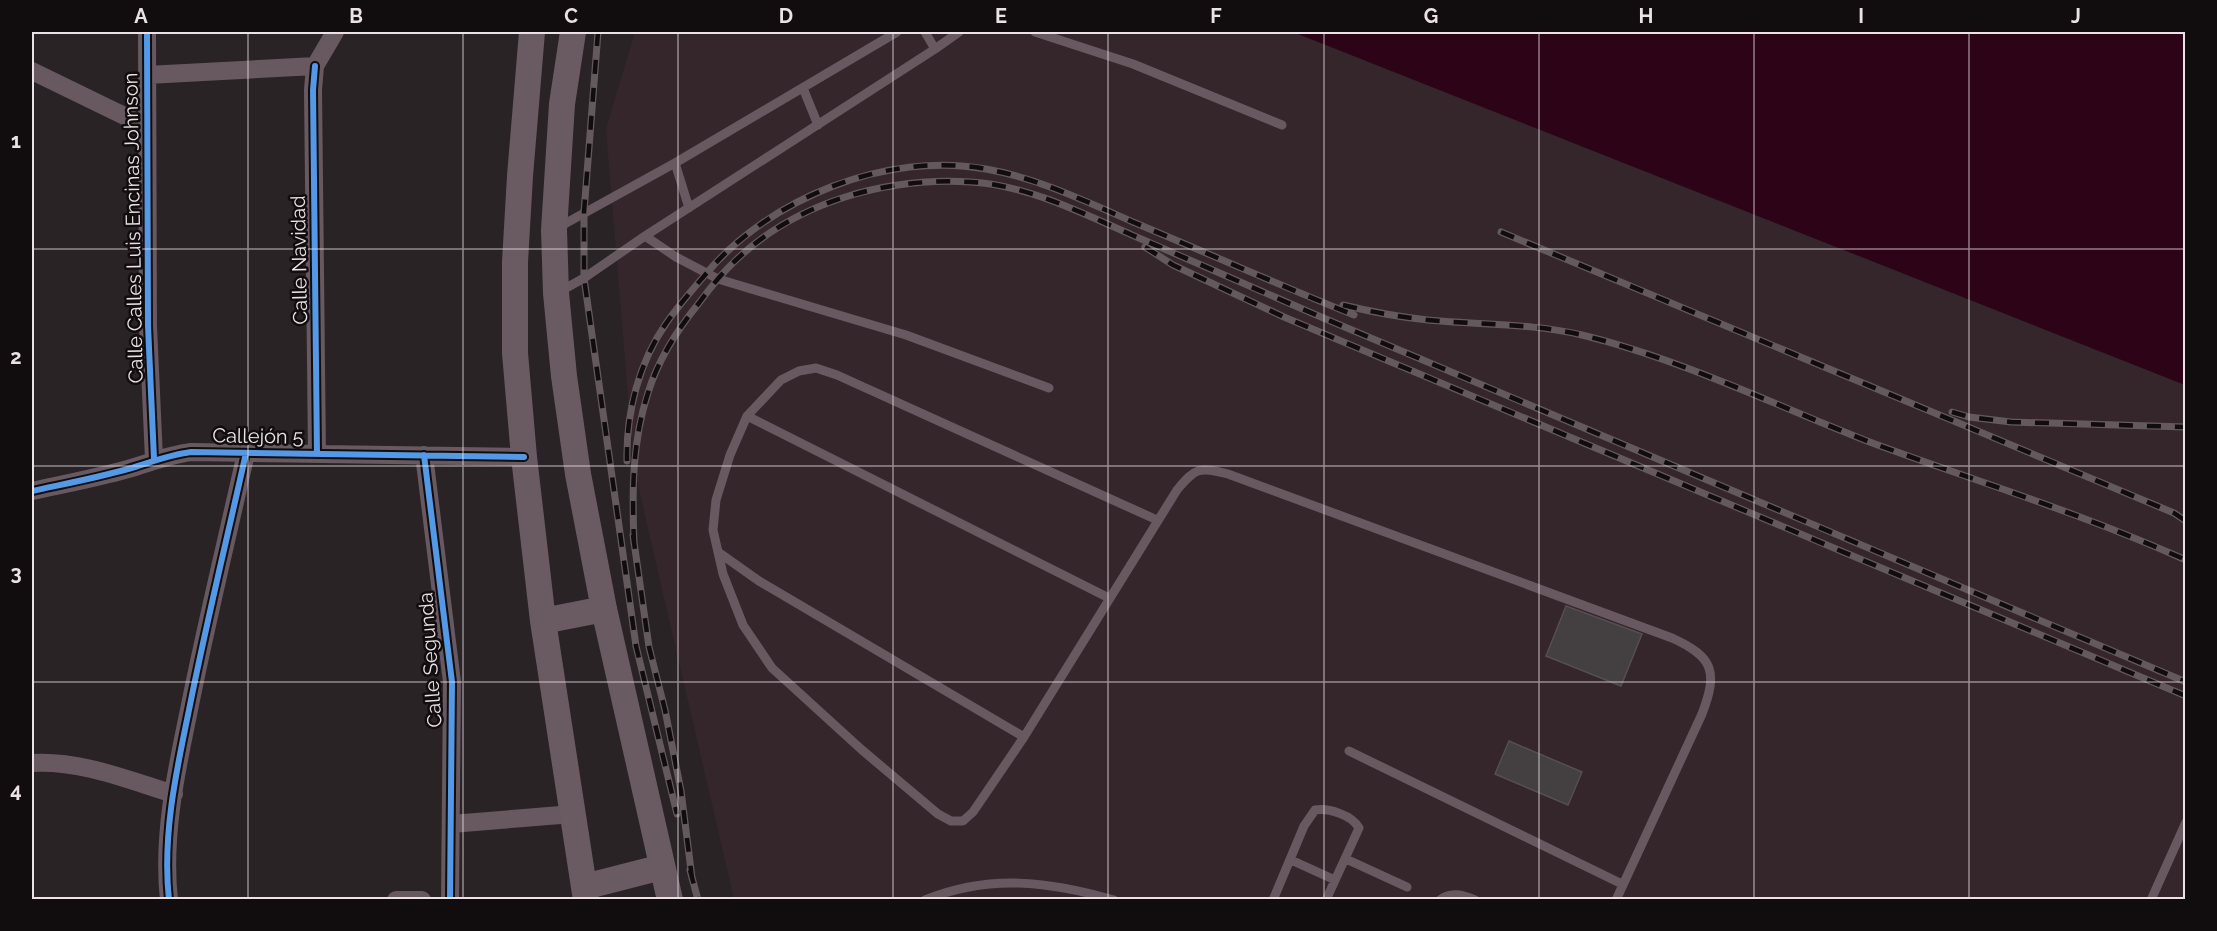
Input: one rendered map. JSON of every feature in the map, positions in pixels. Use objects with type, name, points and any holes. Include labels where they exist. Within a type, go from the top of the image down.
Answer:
[{"type":"main road","points":[[532,32],[515,262],[515,353],[524,457],[543,621],[585,893],[662,867]]},
{"type":"main road","points":[[573,32],[562,104],[554,230],[556,293],[564,376],[578,474],[604,609],[670,900]]},
{"type":"main road","points":[[543,621],[604,609]]},
{"type":"street","name":"Calle Calles Luis Encinas Johnson","points":[[147,32],[148,326],[154,459]]},
{"type":"street","points":[[147,75],[315,66],[335,32]]},
{"type":"street","name":"Calle Navidad","points":[[315,66],[313,90],[318,454]]},
{"type":"street","points":[[32,71],[147,127]]},
{"type":"street","name":"Callejón 5","points":[[32,491],[121,471],[154,459],[191,452],[524,457]]},
{"type":"street","points":[[169,900],[166,875],[167,852],[174,794],[206,623],[246,453]]},
{"type":"street","name":"Calle Segunda","points":[[424,455],[452,682],[450,900]]},
{"type":"street","points":[[32,763],[52,762],[104,773],[174,794]]},
{"type":"street","points":[[451,824],[573,814]]},
{"type":"street","points":[[396,900],[404,898],[422,900]]},
{"type":"lane","points":[[554,230],[675,163],[897,32]]},
{"type":"lane","points":[[925,32],[935,49]]},
{"type":"lane","points":[[556,293],[584,278],[959,32]]},
{"type":"lane","points":[[1035,32],[1133,64],[1282,124]]},
{"type":"lane","points":[[803,88],[818,125]]},
{"type":"lane","points":[[675,163],[689,208]]},
{"type":"lane","points":[[645,236],[676,257],[718,279],[906,334],[1049,388]]},
{"type":"lane","points":[[1157,520],[837,375],[816,368],[799,371],[781,380],[747,416],[729,455],[716,500],[713,530],[723,574],[743,625],[772,668],[862,750],[951,821],[963,821],[973,812],[1024,737],[1177,490],[1190,475],[1205,468],[1236,477],[1690,647],[1703,657],[1710,672],[1710,692],[1616,900]]},
{"type":"lane","points":[[747,416],[1109,598]]},
{"type":"lane","points":[[718,552],[759,581],[1024,737]]},
{"type":"lane","points":[[1349,751],[1622,884]]},
{"type":"lane","points":[[1273,900],[1310,815],[1315,810],[1322,809],[1349,818],[1359,828],[1326,900]]},
{"type":"lane","points":[[2151,900],[2186,822]]},
{"type":"lane","points":[[1346,859],[1407,886]]},
{"type":"lane","points":[[1291,860],[1335,880]]},
{"type":"lane","points":[[925,900],[985,883],[1029,882],[1055,885],[1113,900]]},
{"type":"lane","points":[[1440,900],[1454,894],[1475,900]]},
{"type":"shaded area","points":[[635,32],[1293,32],[2185,385],[2185,899],[734,899],[634,468],[606,129]]},
{"type":"shaded area","points":[[1293,32],[2185,32],[2185,385]]},
{"type":"building","points":[[1566,606],[1642,634],[1621,686],[1546,656]]},
{"type":"building","points":[[1509,741],[1582,772],[1568,805],[1495,774]]},
{"type":"railway","points":[[598,32],[584,212],[584,278],[636,646],[677,814]]},
{"type":"railway","points":[[627,461],[629,424],[642,371],[657,337],[695,286],[731,248],[762,223],[832,186],[870,174],[909,167],[948,165],[986,169],[1024,178],[1079,198],[1354,315]]},
{"type":"railway","points":[[634,543],[634,467],[639,430],[648,393],[657,369],[676,335],[726,270],[760,240],[787,222],[845,197],[908,184],[939,181],[971,182],[1013,188],[1074,209],[1314,314],[2186,682]]},
{"type":"railway","points":[[1501,232],[2174,513],[2186,521]]},
{"type":"railway","points":[[1145,247],[1173,265],[1284,317],[2186,696]]},
{"type":"railway","points":[[1343,305],[1417,319],[1544,328],[1619,345],[1693,370],[1875,444],[2071,514],[2186,560]]},
{"type":"railway","points":[[1952,412],[1969,417],[2011,422],[2186,427]]},
{"type":"railway","points":[[633,535],[649,647],[665,710],[681,791],[692,878]]},
{"type":"railway","points":[[690,870],[698,900]]},
{"type":"cycle path","points":[[147,32],[148,326],[154,459]]},
{"type":"cycle path","points":[[315,66],[313,90],[317,454]]},
{"type":"cycle path","points":[[32,491],[191,452],[524,457]]},
{"type":"cycle path","points":[[169,900],[167,852],[175,781],[202,646],[246,453]]},
{"type":"cycle path","points":[[424,455],[452,682],[450,900]]}]
